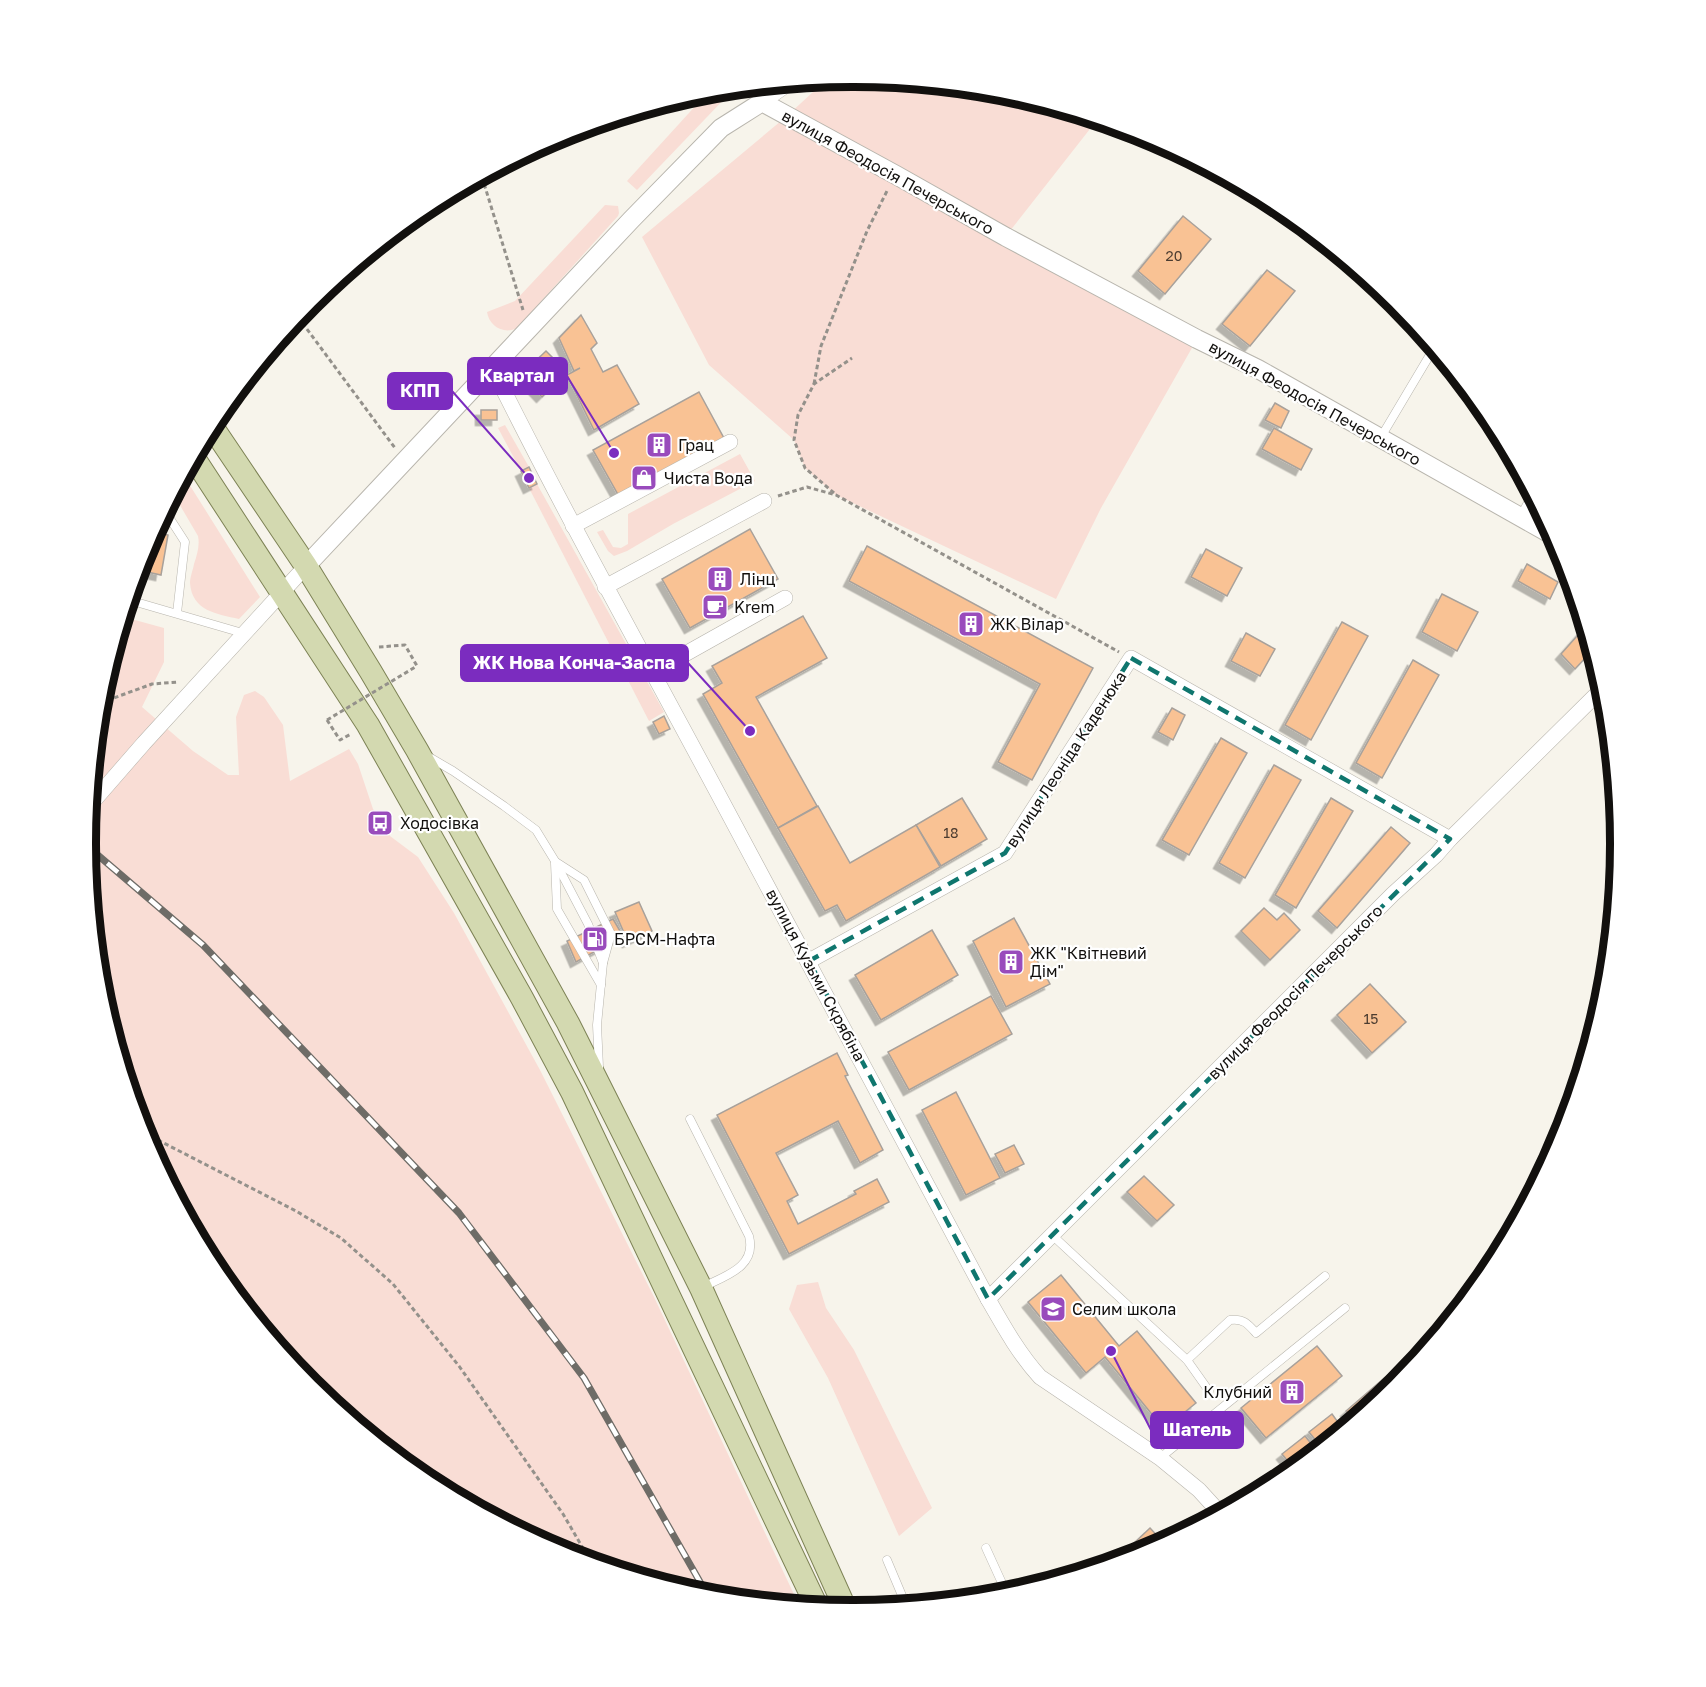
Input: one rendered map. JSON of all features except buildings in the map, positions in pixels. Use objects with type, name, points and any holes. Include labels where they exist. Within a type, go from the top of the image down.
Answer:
[{"type":"main road","points":[[217,434],[306,566],[381,689],[562,1012],[700,1288],[841,1600]]},
{"type":"main road","points":[[198,465],[368,725],[522,998],[572,1092],[813,1598]]},
{"type":"street","points":[[762,102],[777,91]]},
{"type":"street","name":"вулиця Феодосія Печерського","points":[[306,566],[631,220],[721,128],[762,102],[1016,242],[1258,369],[1540,528]]},
{"type":"street","name":"вулиця Кузьми Скрябіна","points":[[493,369],[605,587],[808,960],[988,1299],[1015,1345],[1040,1377],[1160,1458],[1199,1490],[1215,1508]]},
{"type":"street","points":[[573,526],[730,442]]},
{"type":"street","points":[[605,587],[764,501]]},
{"type":"street","points":[[1523,519],[1530,507]]},
{"type":"street","points":[[98,796],[306,566]]},
{"type":"street","points":[[653,672],[785,598]]},
{"type":"street","points":[[1131,658],[1450,839]]},
{"type":"street","name":"вулиця Леоніда Каденюка","points":[[808,960],[1005,853],[1131,658]]},
{"type":"street","name":"вулиця Феодосія Печерського","points":[[988,1299],[1392,894],[1436,855],[1595,696]]},
{"type":"lane","points":[[1381,438],[1430,355]]},
{"type":"lane","points":[[170,519],[185,542],[177,613]]},
{"type":"lane","points":[[136,602],[246,634]]},
{"type":"lane","points":[[417,750],[462,776],[536,830],[588,924],[603,963]]},
{"type":"lane","points":[[555,861],[584,880],[611,934],[603,963],[597,1025],[599,1084]]},
{"type":"lane","points":[[555,861],[557,909],[601,985]]},
{"type":"lane","points":[[690,1119],[749,1236],[751,1245],[750,1254],[744,1264],[735,1271],[700,1288]]},
{"type":"lane","points":[[1053,1236],[1187,1360],[1209,1391]]},
{"type":"lane","points":[[1187,1360],[1230,1320],[1245,1321],[1256,1333],[1326,1276]]},
{"type":"lane","points":[[1160,1458],[1345,1308]]},
{"type":"lane","points":[[986,1548],[1003,1585]]},
{"type":"lane","points":[[887,1560],[903,1598]]},
{"type":"path","points":[[896,175],[867,231],[821,346],[814,384],[798,415],[794,440],[805,468],[836,495],[1131,658]]},
{"type":"path","points":[[484,183],[526,320],[532,327]]},
{"type":"path","points":[[303,324],[405,462]]},
{"type":"path","points":[[814,384],[852,358]]},
{"type":"path","points":[[764,501],[807,487],[836,495]]},
{"type":"path","points":[[368,725],[340,740],[327,720],[417,666],[405,645],[378,647]]},
{"type":"path","points":[[110,699],[152,684],[173,682],[198,685]]},
{"type":"path","points":[[157,1140],[296,1211],[341,1238],[393,1284],[466,1375],[563,1514],[584,1550]]},
{"type":"highlighted area","points":[[1131,658],[1450,839],[988,1299],[809,961],[1005,853]]},
{"type":"shaded area","points":[[853,87],[952,93],[1049,113],[1092,126],[1006,236],[1197,339],[1101,508],[1056,599],[836,495],[805,468],[794,440],[709,365],[642,237],[817,88]]},
{"type":"shaded area","points":[[725,98],[637,190],[627,181],[697,104]]},
{"type":"shaded area","points":[[605,205],[618,206],[618,216],[517,328],[502,330],[494,325],[487,312],[515,301]]},
{"type":"shaded area","points":[[505,425],[529,467],[521,471],[498,428]]},
{"type":"shaded area","points":[[740,454],[755,481],[627,551],[614,556],[608,551],[597,532],[603,530],[613,547],[621,548],[628,544],[628,514]]},
{"type":"shaded area","points":[[189,483],[260,597],[239,619],[207,610],[195,600],[190,581],[198,550],[198,536],[178,503]]},
{"type":"shaded area","points":[[537,484],[664,712],[649,721],[529,488]]},
{"type":"shaded area","points":[[131,619],[164,628],[164,662],[142,707],[193,751],[228,775],[239,775],[236,717],[244,695],[255,691],[264,697],[283,725],[290,781],[349,749],[358,764],[373,809],[390,836],[418,857],[454,913],[540,1070],[654,1297],[795,1597],[754,1594],[705,1585],[610,1560],[518,1522],[475,1499],[392,1444],[354,1412],[284,1342],[224,1264],[198,1222],[154,1133],[122,1039],[103,942],[96,844],[98,794],[111,696]]},
{"type":"shaded area","points":[[818,1282],[826,1308],[854,1350],[932,1508],[899,1536],[828,1378],[789,1309],[797,1285]]},
{"type":"railway","points":[[96,854],[203,945],[459,1213],[584,1378],[701,1584]]},
{"type":"place","name":"Грац","points":[[659,445]]},
{"type":"place","name":"Квартал","points":[[614,453]]},
{"type":"place","name":"КПП","points":[[529,478]]},
{"type":"place","name":"Чиста Вода","points":[[644,478]]},
{"type":"place","name":"Лінц","points":[[720,579]]},
{"type":"place","name":"Krem","points":[[715,607]]},
{"type":"place","name":"ЖК Вілар","points":[[971,624]]},
{"type":"place","name":"ЖК Нова Конча-Заспа","points":[[750,731]]},
{"type":"place","name":"Ходосівка","points":[[380,823]]},
{"type":"place","name":"БРСМ-Нафта","points":[[595,939]]},
{"type":"place","name":"ЖК \"Квітневий Дім\"","points":[[1011,962]]},
{"type":"place","name":"Селим школа","points":[[1053,1309]]},
{"type":"place","name":"Шатель","points":[[1111,1351]]},
{"type":"place","name":"Клубний","points":[[1292,1392]]}]
